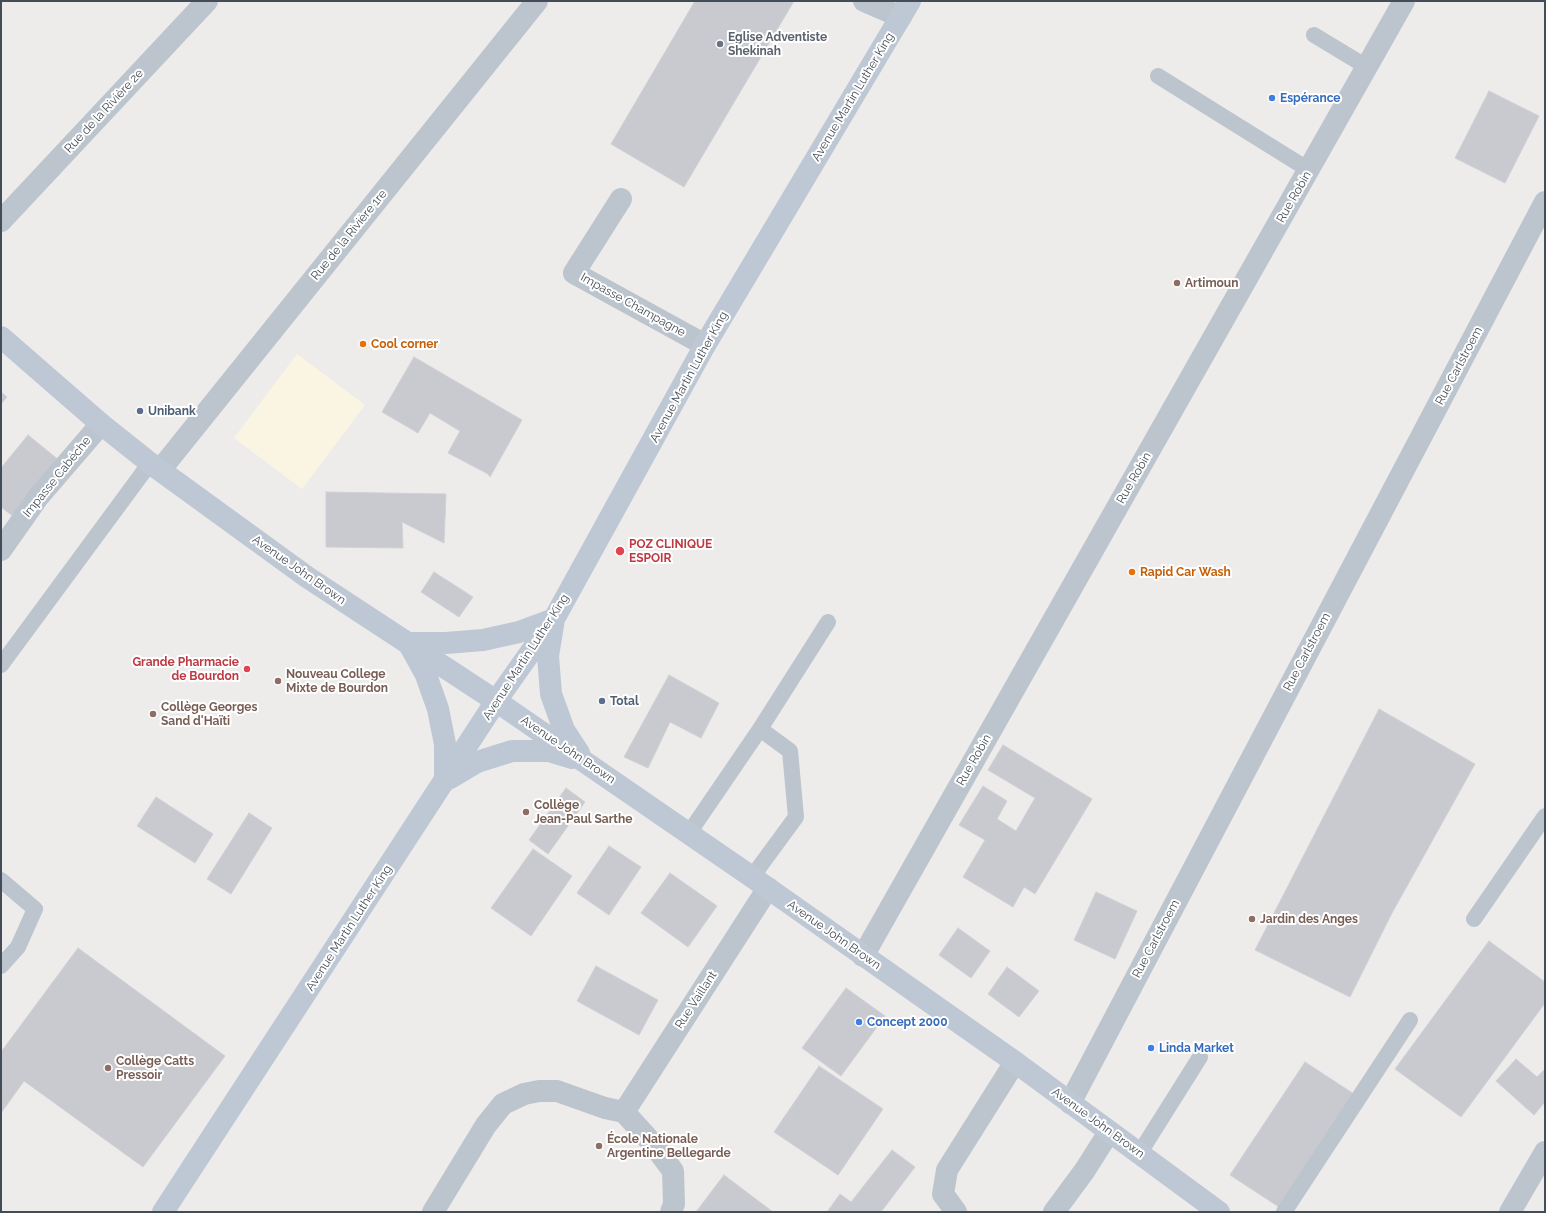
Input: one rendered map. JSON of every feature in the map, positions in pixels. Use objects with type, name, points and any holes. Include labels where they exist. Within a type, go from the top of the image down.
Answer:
[{"type":"main road","name":"Avenue Martin Luther King","points":[[163,1212],[496,701],[554,619],[705,346],[905,9]]},
{"type":"main road","name":"Avenue John Brown","points":[[1,337],[101,424],[155,466],[307,577],[496,701],[760,882],[1015,1062],[1219,1212]]},
{"type":"main road","points":[[408,643],[446,644],[483,640],[519,632],[554,619],[548,656],[551,694],[564,730],[585,762]]},
{"type":"main road","points":[[408,643],[426,675],[438,709],[445,744],[445,781]]},
{"type":"main road","points":[[445,781],[477,762],[512,752],[549,751],[585,762]]},
{"type":"street","name":"Rue de la Rivière 2e","points":[[1,221],[207,1]]},
{"type":"street","name":"Rue de la Rivière 1re","points":[[155,466],[537,1]]},
{"type":"street","points":[[864,1],[905,9]]},
{"type":"street","name":"Rue Robin","points":[[863,956],[1404,1]]},
{"type":"street","name":"Impasse Champagne","points":[[621,199],[574,273],[705,346]]},
{"type":"street","name":"Rue Carlstroem","points":[[1070,1102],[1545,202]]},
{"type":"street","name":"Impasse Cabéche","points":[[1,550],[38,496],[101,424]]},
{"type":"street","name":"Rue Vaillant","points":[[624,1112],[760,882]]},
{"type":"street","points":[[956,1212],[943,1194],[947,1170],[1015,1062]]},
{"type":"street","points":[[433,1212],[486,1125],[503,1104],[524,1094],[539,1091],[557,1091],[605,1108],[624,1112],[653,1144],[673,1171],[674,1204],[671,1212]]},
{"type":"street","points":[[1054,1212],[1085,1170],[1109,1132]]},
{"type":"street","points":[[1510,1212],[1545,1152]]},
{"type":"lane","points":[[1314,36],[1367,67]]},
{"type":"lane","points":[[1158,76],[1309,170]]},
{"type":"lane","points":[[1,665],[155,466]]},
{"type":"lane","points":[[689,833],[760,729],[828,622]]},
{"type":"lane","points":[[760,729],[790,751],[796,817],[760,882]]},
{"type":"lane","points":[[1474,919],[1545,816]]},
{"type":"lane","points":[[1,880],[34,909],[18,947],[1,966]]},
{"type":"lane","points":[[1284,1212],[1410,1020]]},
{"type":"lane","points":[[1140,1154],[1200,1057]]},
{"type":"shaded area","points":[[297,354],[365,405],[302,489],[234,438]]},
{"type":"building","points":[[695,1],[794,1],[684,187],[611,144]]},
{"type":"building","points":[[1489,91],[1539,116],[1505,183],[1455,158]]},
{"type":"building","points":[[414,357],[522,420],[490,477],[488,474],[448,453],[460,431],[430,413],[418,433],[382,412]]},
{"type":"building","points":[[1,392],[7,397],[1,404]]},
{"type":"building","points":[[28,435],[60,461],[14,517],[1,507],[1,468]]},
{"type":"building","points":[[326,492],[446,494],[444,543],[402,522],[403,548],[326,547]]},
{"type":"building","points":[[434,572],[473,597],[459,617],[421,592]]},
{"type":"building","points":[[669,675],[719,703],[701,738],[670,722],[648,768],[624,757]]},
{"type":"building","points":[[1379,709],[1475,764],[1392,913],[1350,997],[1255,950]]},
{"type":"building","points":[[1003,745],[1092,799],[1035,894],[1024,887],[1013,907],[963,877],[985,840],[959,825],[983,786],[1007,801],[997,819],[1016,831],[1035,798],[988,770]]},
{"type":"building","points":[[566,788],[585,802],[548,854],[529,840]]},
{"type":"building","points":[[156,797],[213,834],[195,863],[137,826]]},
{"type":"building","points":[[249,813],[272,828],[231,894],[207,879]]},
{"type":"building","points":[[609,846],[641,867],[609,915],[577,893]]},
{"type":"building","points":[[533,849],[572,876],[531,936],[491,908]]},
{"type":"building","points":[[670,873],[717,906],[688,947],[641,913]]},
{"type":"building","points":[[1096,892],[1137,911],[1115,959],[1074,940]]},
{"type":"building","points":[[958,928],[990,951],[971,978],[939,955]]},
{"type":"building","points":[[1489,941],[1545,982],[1545,1003],[1461,1117],[1395,1069]]},
{"type":"building","name":"Collège Catts Pressoir","points":[[78,948],[225,1056],[143,1167],[24,1081],[1,1113],[1,1052]]},
{"type":"building","points":[[596,966],[658,1000],[639,1035],[577,1001]]},
{"type":"building","points":[[1007,967],[1039,991],[1019,1017],[988,994]]},
{"type":"building","points":[[846,988],[885,1016],[841,1076],[802,1048]]},
{"type":"building","points":[[1516,1059],[1537,1077],[1545,1069],[1545,1102],[1534,1115],[1496,1081]]},
{"type":"building","points":[[1305,1062],[1354,1094],[1279,1207],[1230,1175]]},
{"type":"building","points":[[819,1066],[883,1109],[838,1175],[774,1132]]},
{"type":"building","points":[[892,1150],[915,1167],[881,1212],[827,1212],[840,1194],[851,1202]]},
{"type":"building","points":[[724,1175],[773,1212],[696,1212]]},
{"type":"place","name":"Eglise Adventiste Shekinah","points":[[720,44]]},
{"type":"place","name":"Espérance","points":[[1272,98]]},
{"type":"place","name":"Artimoun","points":[[1177,283]]},
{"type":"place","name":"Cool corner","points":[[363,344]]},
{"type":"place","name":"Unibank","points":[[140,411]]},
{"type":"place","name":"POZ CLINIQUE ESPOIR","points":[[620,551]]},
{"type":"place","name":"Rapid Car Wash","points":[[1132,572]]},
{"type":"place","name":"Grande Pharmacie de Bourdon","points":[[247,669]]},
{"type":"place","name":"Nouveau College Mixte de Bourdon","points":[[278,681]]},
{"type":"place","name":"Total","points":[[602,701]]},
{"type":"place","name":"Collège Georges Sand d'Haïti","points":[[153,714]]},
{"type":"place","name":"Collège Jean-Paul Sarthe","points":[[526,812]]},
{"type":"place","name":"Jardin des Anges","points":[[1252,919]]},
{"type":"place","name":"Concept 2000","points":[[859,1022]]},
{"type":"place","name":"Linda Market","points":[[1151,1048]]},
{"type":"place","name":"Collège Catts Pressoir","points":[[108,1068]]},
{"type":"place","name":"École Nationale Argentine Bellegarde","points":[[599,1146]]}]
